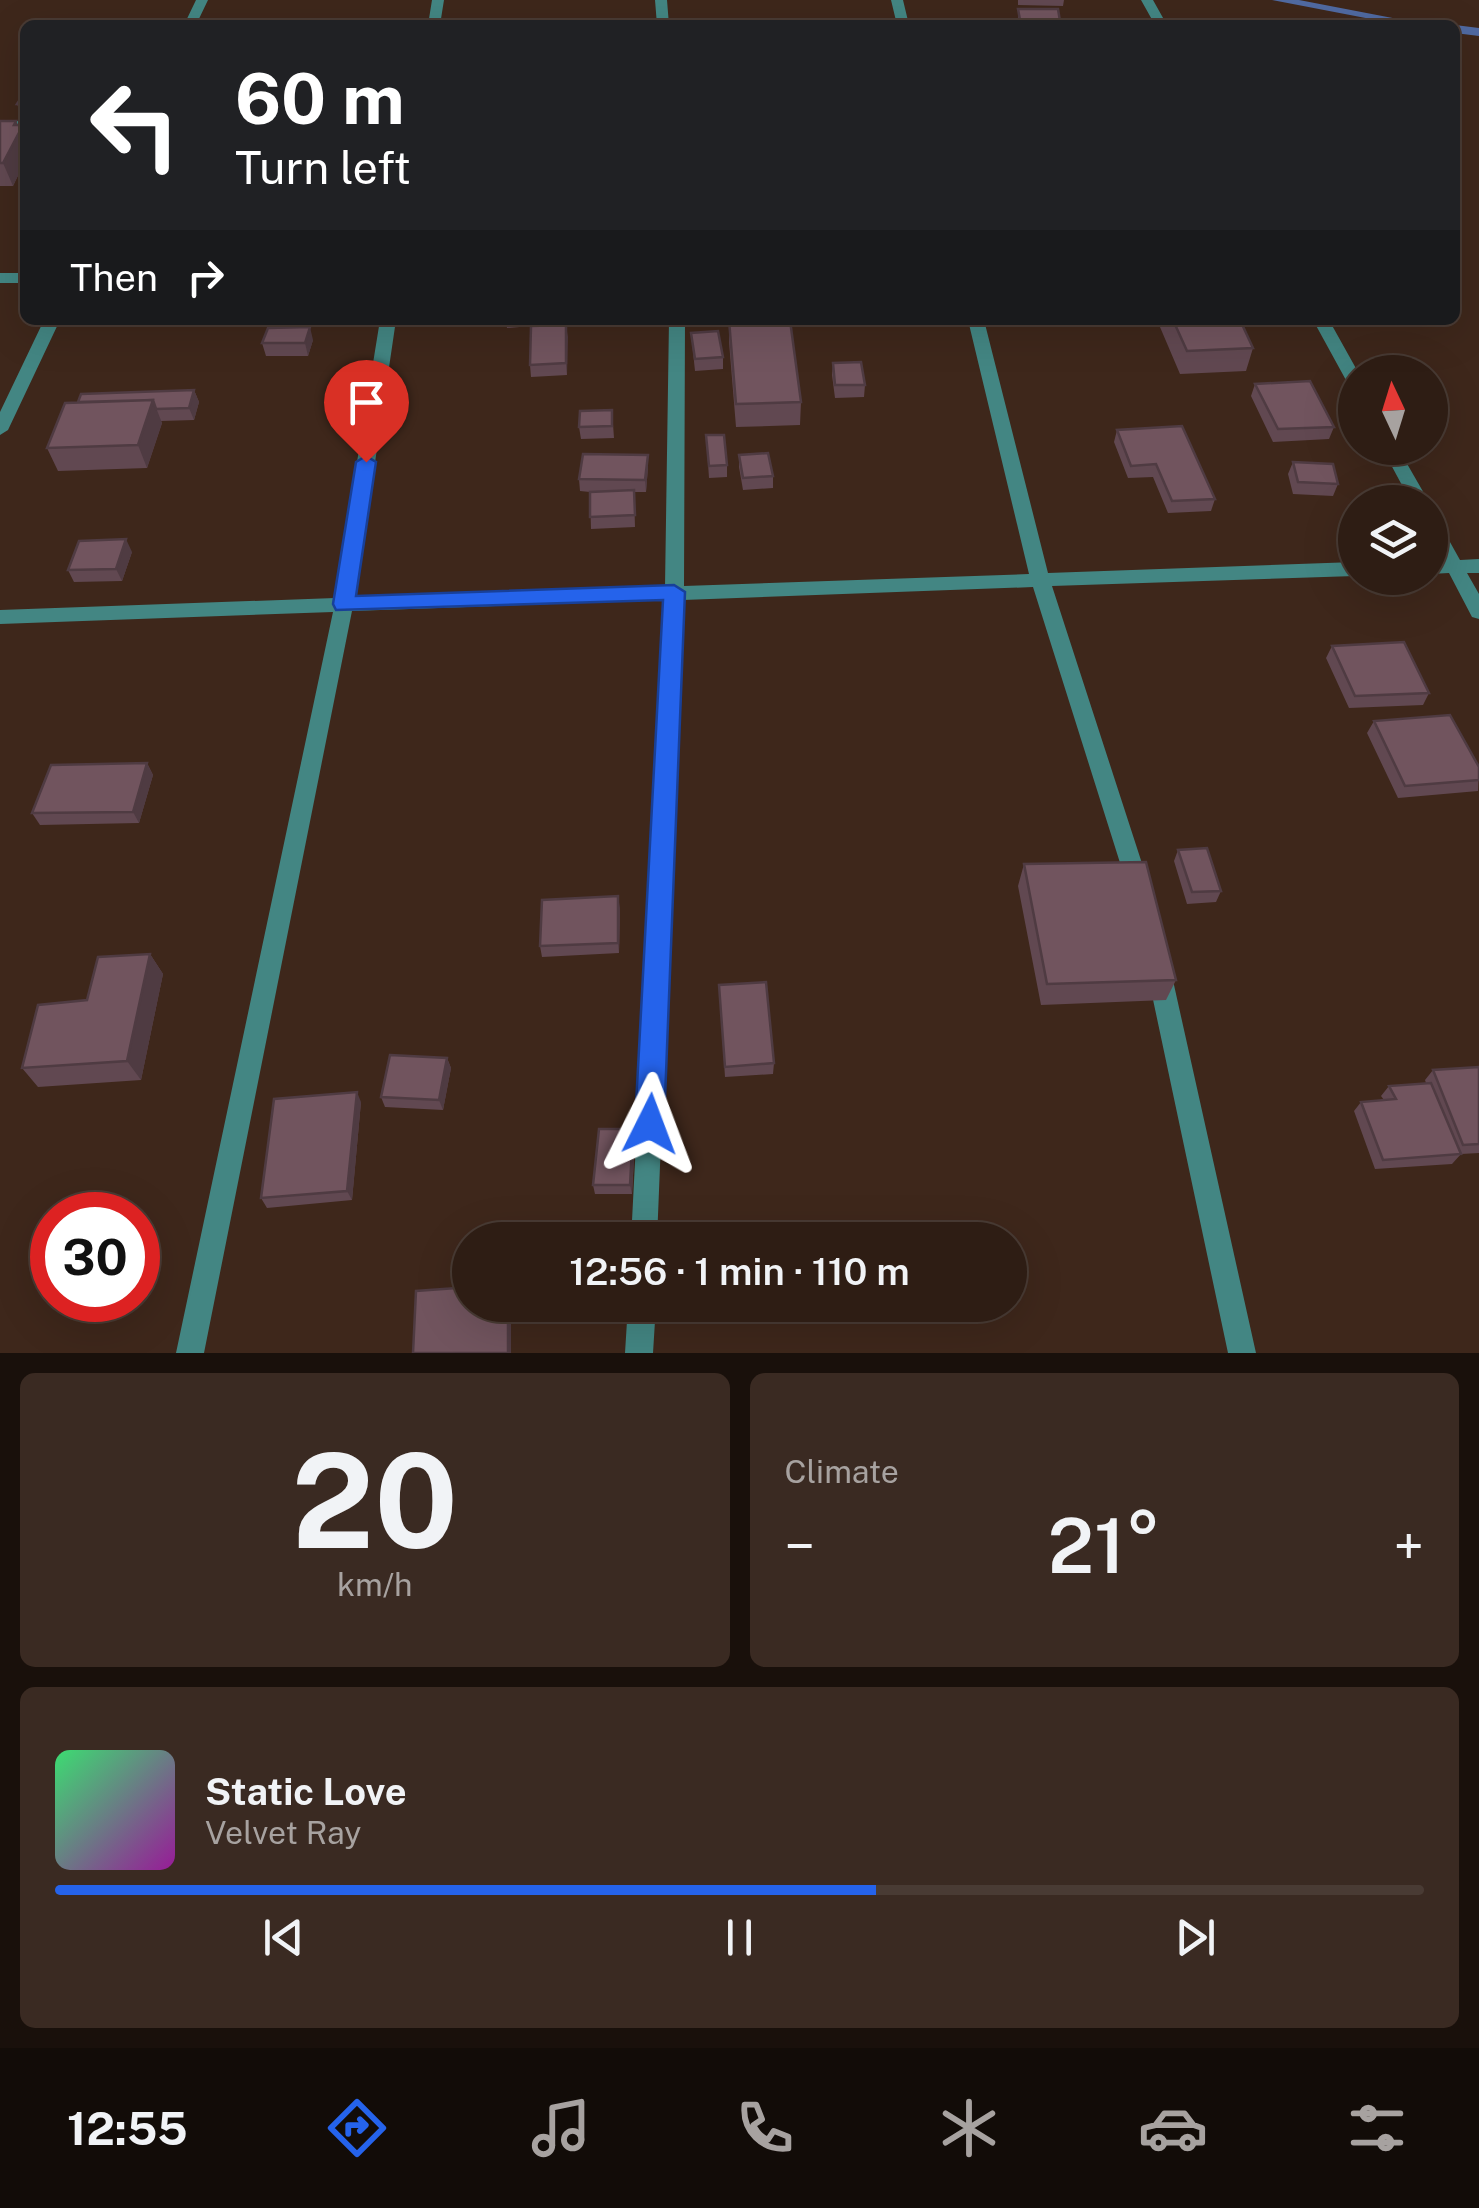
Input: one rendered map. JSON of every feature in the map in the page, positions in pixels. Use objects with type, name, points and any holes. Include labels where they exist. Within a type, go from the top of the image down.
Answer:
[{"type":"street","points":[[0,430],[50,325]]},
{"type":"street","points":[[190,1353],[344,604],[387,325]]},
{"type":"street","points":[[645,1222],[674,592],[677,325]]},
{"type":"street","points":[[977,325],[1040,579],[1142,900]]},
{"type":"street","points":[[1325,325],[1341,355]]},
{"type":"street","points":[[1448,555],[1479,612]]},
{"type":"street","points":[[1448,566],[1479,566]]},
{"type":"street","points":[[0,617],[1338,570]]},
{"type":"street","points":[[1154,950],[1242,1353]]},
{"type":"street","points":[[639,1353],[641,1322]]},
{"type":"building","points":[[1018,9],[1058,9],[1060,20],[1020,20]]},
{"type":"building","points":[[0,121],[16,121],[14,125],[20,125],[20,131],[0,163]]},
{"type":"building","points":[[566,325],[566,363],[530,365],[531,326]]},
{"type":"building","points":[[729,325],[791,325],[801,402],[736,404]]},
{"type":"building","points":[[1175,325],[1242,325],[1253,348],[1187,351]]},
{"type":"building","points":[[310,327],[305,343],[262,343],[268,328]]},
{"type":"building","points":[[718,331],[723,357],[695,359],[691,333]]},
{"type":"building","points":[[861,362],[865,385],[835,385],[833,363]]},
{"type":"building","points":[[1310,381],[1334,427],[1278,429],[1255,384]]},
{"type":"building","points":[[194,390],[189,408],[156,409],[153,400],[78,402],[81,394]]},
{"type":"building","points":[[153,400],[138,445],[47,448],[65,403]]},
{"type":"building","points":[[612,410],[612,426],[579,427],[580,411]]},
{"type":"building","points":[[1182,426],[1215,499],[1172,501],[1156,464],[1131,466],[1117,430]]},
{"type":"building","points":[[706,435],[724,435],[727,465],[709,466]]},
{"type":"building","points":[[768,453],[773,476],[743,478],[739,455]]},
{"type":"building","points":[[583,454],[648,455],[645,480],[579,479]]},
{"type":"building","points":[[1293,462],[1333,464],[1338,484],[1298,482]]},
{"type":"building","points":[[634,490],[635,515],[590,517],[590,492]]},
{"type":"building","points":[[126,539],[116,569],[68,570],[79,541]]},
{"type":"building","points":[[1404,642],[1429,693],[1355,696],[1332,646]]},
{"type":"building","points":[[1450,715],[1479,767],[1479,780],[1405,786],[1374,721]]},
{"type":"building","points":[[147,763],[133,812],[32,813],[51,765]]},
{"type":"building","points":[[1207,848],[1221,891],[1192,892],[1178,850]]},
{"type":"building","points":[[1146,862],[1176,980],[1047,984],[1024,864]]},
{"type":"building","points":[[618,896],[618,943],[540,946],[542,900]]},
{"type":"building","points":[[150,954],[127,1061],[22,1068],[38,1005],[87,1000],[98,957]]},
{"type":"building","points":[[766,982],[774,1063],[725,1067],[719,985]]},
{"type":"building","points":[[390,1055],[447,1058],[439,1100],[381,1097]]},
{"type":"building","points":[[1479,1067],[1479,1144],[1463,1145],[1433,1070]]},
{"type":"building","points":[[1431,1083],[1461,1154],[1383,1160],[1361,1102],[1396,1099],[1389,1086]]},
{"type":"building","points":[[357,1092],[347,1191],[261,1198],[274,1099]]},
{"type":"building","points":[[599,1129],[633,1129],[630,1185],[593,1185]]},
{"type":"building","points":[[452,1288],[452,1322],[508,1322],[508,1353],[413,1353],[416,1291]]},
{"type":"waterway","points":[[1278,0],[1394,20]]},
{"type":"waterway","points":[[1460,30],[1479,32]]},
{"type":"route","points":[[366,462],[344,604],[674,592],[650,1124]]}]
